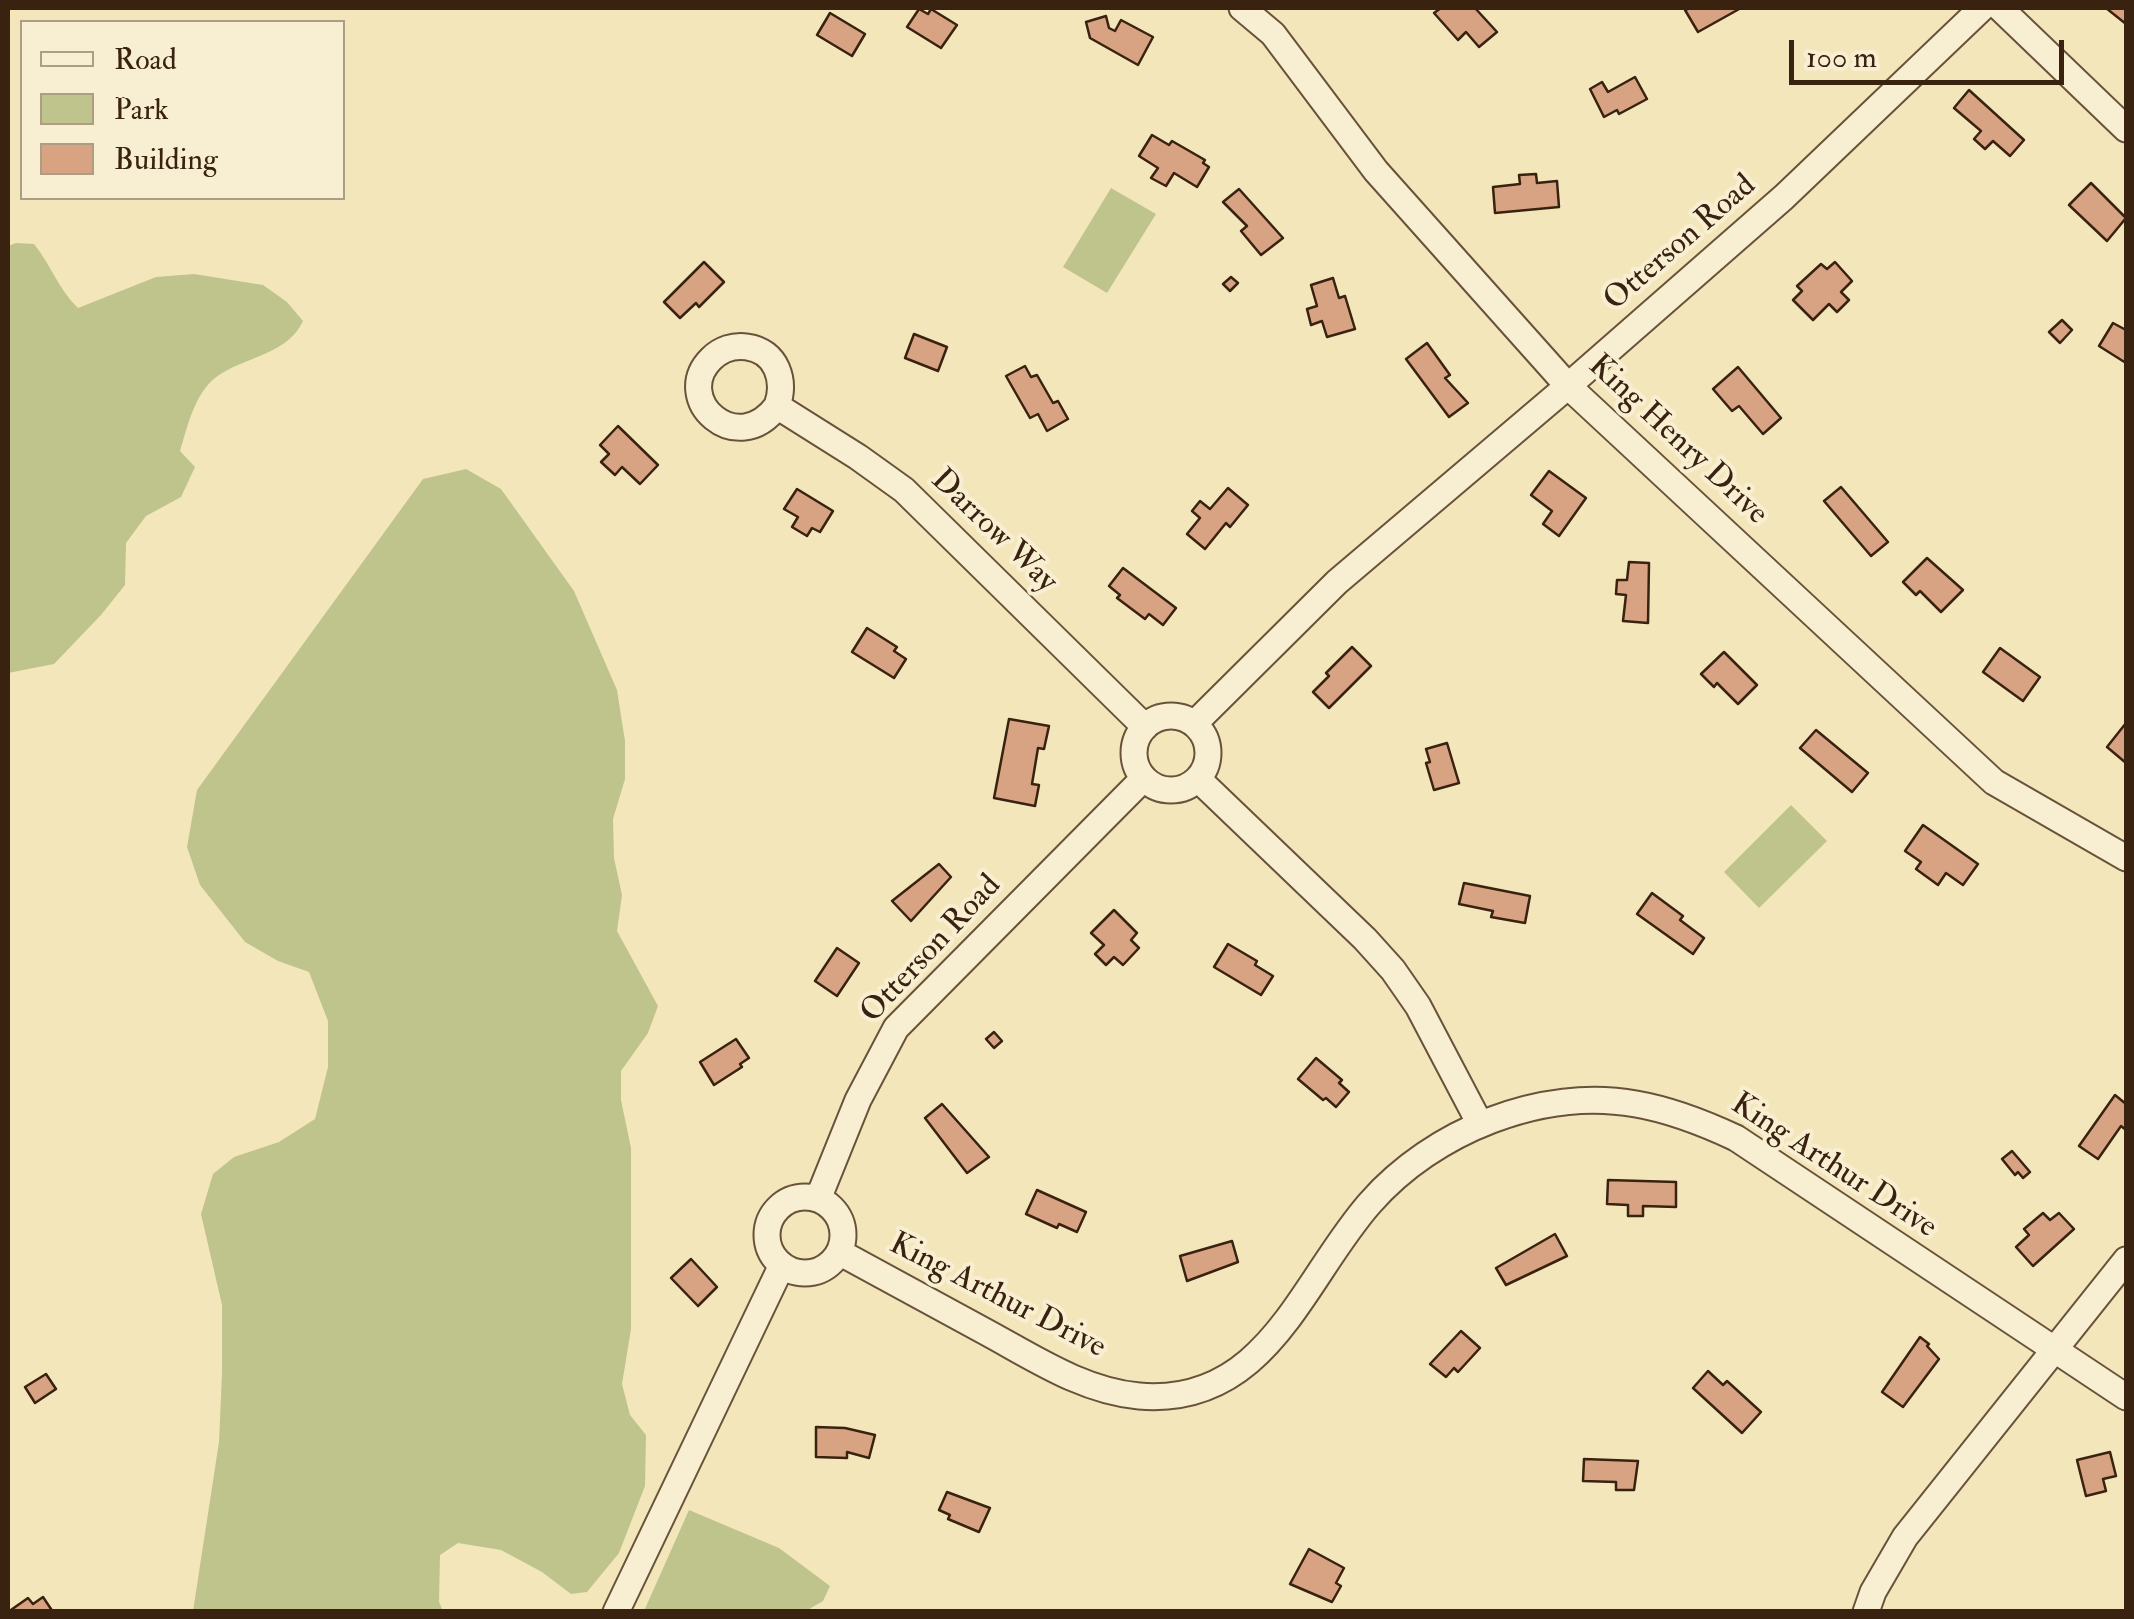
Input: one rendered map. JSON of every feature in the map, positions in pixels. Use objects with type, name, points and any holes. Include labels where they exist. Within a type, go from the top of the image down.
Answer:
[{"type":"street","name":"King Henry Drive","points":[[1242,8],[1273,34],[1376,170],[1568,386],[1994,782],[2126,858]]},
{"type":"street","name":"Otterson Road","points":[[1194,724],[1361,560],[1784,197],[1982,8]]},
{"type":"street","points":[[2000,8],[2126,129]]},
{"type":"street","name":"Darrow Way","points":[[777,406],[904,490],[1145,727]]},
{"type":"street","points":[[1169,716],[1194,724],[1205,738],[1209,755],[1198,779],[1190,786],[1170,790],[1160,789],[1144,778],[1134,752],[1145,727],[1169,716]]},
{"type":"street","name":"Otterson Road","points":[[818,1199],[858,1100],[896,1028],[1144,778]]},
{"type":"street","points":[[1198,779],[1365,938],[1393,970],[1418,1006],[1480,1124]]},
{"type":"street","name":"King Arthur Drive","points":[[839,1252],[1080,1380],[1141,1396],[1192,1390],[1246,1366],[1264,1350],[1282,1330],[1367,1206],[1416,1162],[1480,1124],[1570,1100],[1635,1103],[1698,1120],[1736,1138],[2126,1396]]},
{"type":"street","points":[[794,1198],[818,1199],[828,1204],[841,1221],[843,1242],[839,1252],[824,1268],[814,1272],[803,1273],[782,1265],[769,1246],[769,1222],[775,1212],[794,1198]]},
{"type":"street","points":[[1866,1612],[1872,1592],[1906,1537],[2126,1260]]},
{"type":"street","points":[[616,1612],[782,1265]]},
{"type":"green space","points":[[1111,188],[1156,214],[1107,293],[1063,267]]},
{"type":"green space","points":[[34,244],[78,308],[156,277],[194,274],[263,285],[287,302],[303,321],[288,341],[219,375],[204,390],[180,451],[195,467],[181,497],[146,516],[126,543],[125,585],[101,615],[54,664],[8,673],[8,246]]},
{"type":"green space","points":[[466,469],[501,489],[574,591],[617,690],[625,741],[625,779],[613,819],[614,858],[622,895],[617,931],[658,1006],[648,1033],[621,1071],[621,1100],[631,1148],[631,1329],[622,1384],[630,1415],[646,1435],[645,1486],[619,1553],[587,1592],[571,1594],[542,1572],[501,1550],[458,1543],[440,1555],[439,1602],[443,1611],[193,1611],[219,1442],[222,1373],[222,1305],[201,1214],[213,1174],[234,1157],[279,1142],[315,1119],[328,1067],[328,1021],[309,972],[278,961],[245,942],[200,885],[187,847],[197,790],[423,479]]},
{"type":"green space","points":[[1791,805],[1827,841],[1759,908],[1724,872]]},
{"type":"green space","points":[[689,1510],[779,1548],[830,1586],[823,1601],[806,1611],[644,1611]]},
{"type":"building","points":[[1441,8],[1475,8],[1497,32],[1479,47],[1466,32],[1458,40],[1434,13]]},
{"type":"building","points":[[1741,8],[1698,32],[1685,10]]},
{"type":"building","points":[[2106,8],[2126,8],[2126,24]]},
{"type":"building","points":[[919,9],[928,14],[931,9],[957,25],[941,48],[907,27]]},
{"type":"building","points":[[830,13],[865,34],[852,56],[817,35]]},
{"type":"building","points":[[1106,16],[1109,28],[1115,31],[1121,20],[1153,37],[1138,65],[1090,38],[1086,22]]},
{"type":"building","points":[[1635,77],[1647,99],[1619,114],[1617,110],[1604,117],[1590,89],[1602,82],[1608,92]]},
{"type":"building","points":[[1969,90],[2024,140],[2010,156],[1993,141],[1985,149],[1974,139],[1981,131],[1954,108]]},
{"type":"building","points":[[1152,135],[1169,145],[1172,141],[1205,160],[1203,163],[1209,167],[1197,187],[1174,173],[1166,186],[1151,178],[1158,168],[1139,156]]},
{"type":"building","points":[[1536,174],[1537,183],[1557,181],[1559,207],[1495,213],[1493,187],[1520,184],[1519,175]]},
{"type":"building","points":[[2091,183],[2126,218],[2107,241],[2069,205]]},
{"type":"building","points":[[1239,189],[1283,238],[1261,255],[1241,231],[1247,226],[1223,202]]},
{"type":"building","points":[[704,262],[724,282],[699,307],[696,303],[680,318],[664,302]]},
{"type":"building","points":[[1835,262],[1852,281],[1841,292],[1849,300],[1837,312],[1829,304],[1813,320],[1793,300],[1802,291],[1797,286],[1821,264],[1827,269]]},
{"type":"building","points":[[1231,277],[1238,283],[1230,291],[1223,284]]},
{"type":"building","points":[[1333,278],[1339,298],[1345,296],[1355,329],[1327,337],[1322,321],[1311,325],[1307,309],[1317,306],[1311,285]]},
{"type":"building","points":[[2062,320],[2072,330],[2060,343],[2049,332]]},
{"type":"building","points":[[2113,323],[2126,330],[2126,363],[2099,346]]},
{"type":"building","points":[[914,334],[947,347],[938,371],[905,358]]},
{"type":"building","points":[[1427,343],[1450,375],[1445,378],[1468,403],[1449,417],[1406,359]]},
{"type":"building","points":[[1025,366],[1031,377],[1037,375],[1053,403],[1058,401],[1068,419],[1047,431],[1038,414],[1030,418],[1006,376]]},
{"type":"building","points":[[1738,367],[1781,418],[1763,434],[1739,406],[1732,411],[1713,389]]},
{"type":"building","points":[[618,426],[658,465],[640,484],[622,467],[615,475],[601,462],[609,454],[600,445]]},
{"type":"building","points":[[1549,471],[1586,498],[1559,536],[1543,524],[1552,511],[1531,495]]},
{"type":"building","points":[[1841,487],[1888,542],[1871,556],[1824,501]]},
{"type":"building","points":[[1228,488],[1248,505],[1230,527],[1226,523],[1205,549],[1187,534],[1200,518],[1192,511],[1200,501],[1210,509]]},
{"type":"building","points":[[797,489],[833,511],[820,532],[812,528],[807,536],[792,527],[798,517],[784,509]]},
{"type":"building","points":[[1927,558],[1963,590],[1941,612],[1920,591],[1916,595],[1903,582]]},
{"type":"building","points":[[1629,562],[1649,563],[1648,623],[1623,621],[1626,595],[1616,594],[1617,580],[1627,580]]},
{"type":"building","points":[[1123,568],[1176,608],[1163,625],[1149,614],[1145,619],[1117,598],[1120,595],[1109,586]]},
{"type":"building","points":[[867,628],[897,647],[894,651],[906,659],[894,678],[852,652]]},
{"type":"building","points":[[1352,647],[1371,666],[1329,708],[1313,692]]},
{"type":"building","points":[[2000,648],[2040,677],[2023,701],[1983,672]]},
{"type":"building","points":[[1724,652],[1757,685],[1738,704],[1717,683],[1714,687],[1701,674]]},
{"type":"building","points":[[1009,719],[1049,726],[1044,749],[1038,748],[1032,784],[1039,785],[1035,806],[994,798]]},
{"type":"building","points":[[2126,723],[2126,763],[2107,747]]},
{"type":"building","points":[[1816,730],[1868,773],[1852,792],[1800,748]]},
{"type":"building","points":[[1447,743],[1459,783],[1434,790],[1426,749]]},
{"type":"building","points":[[1923,825],[1978,864],[1963,885],[1946,873],[1938,885],[1916,869],[1921,862],[1905,851]]},
{"type":"building","points":[[939,864],[951,877],[911,921],[892,901]]},
{"type":"building","points":[[1464,883],[1530,896],[1525,923],[1491,917],[1493,911],[1459,904]]},
{"type":"building","points":[[1652,893],[1704,938],[1693,954],[1637,914]]},
{"type":"building","points":[[1114,910],[1137,933],[1131,940],[1139,948],[1123,965],[1114,957],[1106,965],[1095,954],[1104,945],[1091,933]]},
{"type":"building","points":[[1228,944],[1273,976],[1261,995],[1214,967]]},
{"type":"building","points":[[837,948],[859,963],[837,996],[815,981]]},
{"type":"building","points":[[994,1032],[1002,1041],[994,1048],[986,1039]]},
{"type":"building","points":[[736,1039],[749,1058],[714,1085],[700,1062]]},
{"type":"building","points":[[1316,1058],[1342,1080],[1339,1083],[1349,1092],[1336,1107],[1298,1079]]},
{"type":"building","points":[[2115,1095],[2126,1104],[2126,1130],[2121,1126],[2098,1159],[2079,1146]]},
{"type":"building","points":[[942,1104],[989,1157],[967,1173],[925,1118]]},
{"type":"building","points":[[2012,1151],[2030,1172],[2023,1178],[2018,1172],[2015,1175],[2002,1159]]},
{"type":"building","points":[[1608,1180],[1676,1182],[1676,1207],[1643,1206],[1643,1216],[1628,1216],[1628,1205],[1607,1204]]},
{"type":"building","points":[[1037,1190],[1086,1212],[1077,1232],[1026,1214]]},
{"type":"building","points":[[2043,1213],[2050,1220],[2059,1213],[2074,1229],[2033,1266],[2016,1247],[2029,1235],[2024,1229]]},
{"type":"building","points":[[1555,1234],[1567,1256],[1506,1285],[1496,1268]]},
{"type":"building","points":[[1232,1241],[1238,1262],[1187,1281],[1180,1256]]},
{"type":"building","points":[[691,1259],[717,1287],[698,1306],[671,1278]]},
{"type":"building","points":[[1461,1331],[1480,1348],[1458,1372],[1454,1368],[1446,1377],[1430,1364]]},
{"type":"building","points":[[1920,1337],[1939,1359],[1903,1407],[1882,1392]]},
{"type":"building","points":[[1708,1371],[1723,1385],[1727,1381],[1761,1412],[1742,1433],[1693,1388]]},
{"type":"building","points":[[46,1374],[56,1389],[35,1403],[25,1387]]},
{"type":"building","points":[[816,1427],[875,1435],[869,1458],[847,1452],[847,1458],[816,1457]]},
{"type":"building","points":[[2110,1452],[2116,1476],[2103,1479],[2106,1491],[2086,1496],[2077,1460]]},
{"type":"building","points":[[1584,1459],[1638,1461],[1634,1490],[1616,1490],[1616,1482],[1583,1481]]},
{"type":"building","points":[[947,1492],[990,1508],[979,1532],[948,1519],[950,1515],[939,1510]]},
{"type":"building","points":[[1309,1549],[1344,1568],[1336,1583],[1341,1586],[1332,1602],[1290,1584]]},
{"type":"building","points":[[43,1597],[53,1612],[8,1612],[28,1598],[33,1604]]}]
